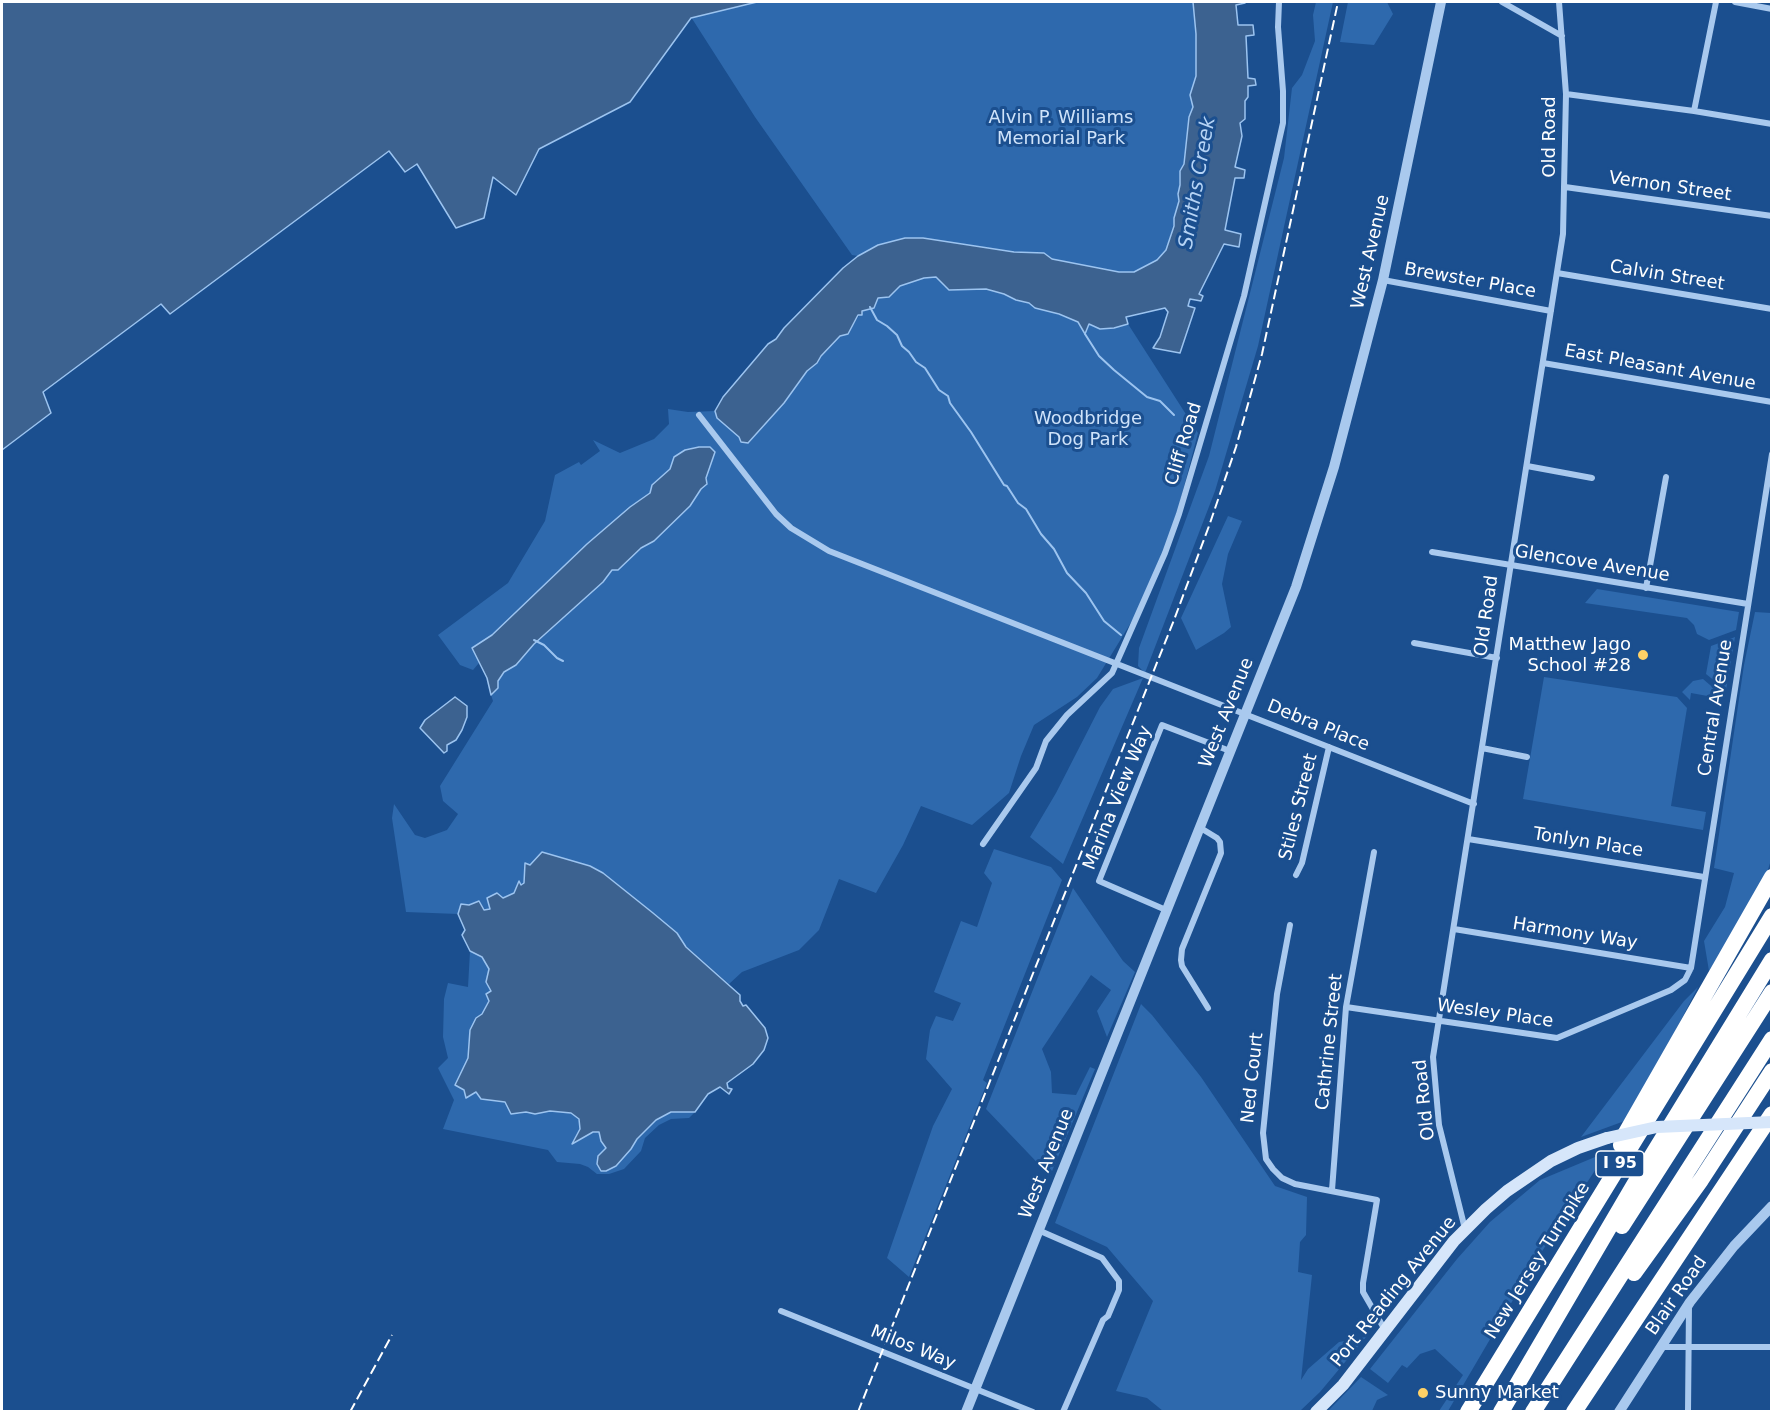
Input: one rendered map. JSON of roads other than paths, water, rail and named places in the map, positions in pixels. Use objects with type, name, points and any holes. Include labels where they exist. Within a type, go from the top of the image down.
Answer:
[{"type":"highway","points":[[1616,1170],[1623,1138],[1772,877]]},
{"type":"highway","name":"New Jersey Turnpike","points":[[1468,1412],[1772,916]]},
{"type":"highway","points":[[1502,1412],[1634,1185],[1772,960]]},
{"type":"highway","name":"I 95","points":[[1502,1412],[1772,992]]},
{"type":"highway","points":[[1533,1412],[1772,1039]]},
{"type":"highway","points":[[1568,1357],[1668,1227],[1772,1071]]},
{"type":"highway","points":[[1574,1412],[1772,1114]]},
{"type":"highway","points":[[1730,1178],[1772,1123]]},
{"type":"main road","name":"Port Reading Avenue","points":[[1316,1412],[1343,1385],[1455,1241],[1507,1191],[1529,1175],[1578,1148],[1633,1131],[1680,1125],[1772,1123]]},
{"type":"street","name":"Cliff Road","points":[[983,844],[1036,768],[1046,741],[1067,715],[1107,679],[1117,664],[1165,553],[1179,514],[1244,296],[1282,123],[1279,2]]},
{"type":"street","name":"West Avenue","points":[[966,1412],[1198,826],[1296,587],[1334,467],[1383,280],[1441,2]]},
{"type":"street","points":[[1502,2],[1563,36]]},
{"type":"street","name":"Old Road","points":[[1465,1230],[1439,1125],[1433,1067],[1497,658],[1509,566],[1563,234],[1566,94],[1559,2]]},
{"type":"street","points":[[1694,111],[1716,2]]},
{"type":"street","points":[[1735,2],[1772,9]]},
{"type":"street","points":[[1566,94],[1772,124]]},
{"type":"street","name":"Vernon Street","points":[[1565,187],[1772,216]]},
{"type":"street","name":"Calvin Street","points":[[1557,273],[1772,309]]},
{"type":"street","name":"Brewster Place","points":[[1383,280],[1551,311]]},
{"type":"street","name":"East Pleasant Avenue","points":[[1543,363],[1772,402]]},
{"type":"street","name":"Debra Place","points":[[699,415],[790,528],[829,551],[1474,804]]},
{"type":"street","name":"Central Avenue","points":[[1691,968],[1772,454]]},
{"type":"street","points":[[1527,466],[1592,478]]},
{"type":"street","points":[[1646,588],[1666,477]]},
{"type":"street","name":"Glencove Avenue","points":[[1432,552],[1748,604]]},
{"type":"street","points":[[1414,644],[1497,658]]},
{"type":"street","name":"Marina View Way","points":[[1166,910],[1099,881],[1162,725],[1230,750]]},
{"type":"street","name":"Stiles Street","points":[[1296,875],[1302,863],[1329,747]]},
{"type":"street","points":[[1482,748],[1527,757]]},
{"type":"street","points":[[1198,826],[1217,838],[1220,842],[1221,853],[1182,949],[1181,960],[1182,966],[1208,1008]]},
{"type":"street","name":"Tonlyn Place","points":[[1468,839],[1704,877]]},
{"type":"street","name":"Cathrine Street","points":[[1332,1190],[1346,1007],[1374,852]]},
{"type":"street","name":"Ned Court","points":[[1290,925],[1277,994],[1263,1146],[1266,1159],[1282,1178],[1295,1184],[1332,1190]]},
{"type":"street","name":"Harmony Way","points":[[1454,929],[1691,968]]},
{"type":"street","name":"Wesley Place","points":[[1346,1007],[1557,1038],[1671,990],[1684,980],[1691,968]]},
{"type":"street","points":[[1332,1190],[1377,1200],[1363,1292],[1366,1301],[1385,1331]]},
{"type":"street","name":"Blair Road","points":[[1618,1412],[1690,1302],[1734,1246],[1772,1206]]},
{"type":"street","points":[[1038,1230],[1102,1258],[1119,1281],[1119,1290],[1108,1316],[1102,1320],[1064,1412]]},
{"type":"street","points":[[1688,1412],[1690,1302]]},
{"type":"street","name":"Milos Way","points":[[781,1311],[1033,1412]]},
{"type":"street","points":[[1660,1347],[1772,1347]]},
{"type":"water","points":[[2,2],[757,2],[691,18],[630,102],[539,149],[516,195],[493,177],[484,218],[456,228],[417,164],[405,172],[389,151],[170,314],[161,304],[43,392],[51,413],[2,450]]},
{"type":"water","name":"Smiths Creek","points":[[1193,2],[1245,2],[1236,5],[1238,25],[1253,25],[1254,35],[1246,36],[1248,78],[1255,79],[1256,85],[1248,86],[1245,119],[1240,123],[1242,136],[1235,167],[1245,170],[1244,178],[1235,178],[1225,230],[1241,234],[1239,247],[1224,244],[1199,294],[1203,296],[1201,301],[1190,299],[1188,306],[1195,308],[1180,353],[1153,348],[1160,337],[1168,312],[1165,308],[1126,317],[1128,324],[1114,328],[1100,329],[1089,324],[1085,334],[1078,322],[1035,308],[1029,303],[1004,294],[986,289],[949,290],[936,277],[924,278],[900,286],[889,297],[878,298],[874,308],[862,311],[862,315],[858,315],[848,334],[840,336],[807,371],[784,403],[748,443],[741,442],[739,437],[717,418],[715,411],[723,397],[768,344],[776,339],[843,268],[878,245],[905,238],[923,238],[1014,252],[1044,253],[1052,259],[1119,272],[1134,272],[1157,260],[1166,250],[1174,226],[1179,201],[1180,171],[1184,164],[1189,117],[1193,107],[1190,95],[1196,76],[1196,34]]},
{"type":"water","points":[[710,447],[715,452],[706,478],[707,484],[690,506],[654,541],[641,548],[618,570],[612,570],[603,582],[534,644],[516,665],[504,672],[498,681],[498,688],[491,695],[487,678],[472,648],[492,635],[587,544],[650,493],[652,485],[670,469],[674,457],[685,450]]},
{"type":"water","points":[[455,697],[467,706],[467,717],[456,740],[447,745],[447,751],[444,753],[420,728],[425,720]]},
{"type":"water","points":[[542,852],[590,866],[603,873],[653,913],[677,933],[686,947],[740,995],[743,1006],[746,1005],[765,1028],[768,1038],[764,1050],[753,1064],[727,1083],[728,1088],[732,1089],[729,1094],[720,1087],[708,1094],[695,1112],[671,1112],[656,1120],[637,1139],[616,1166],[606,1171],[601,1171],[597,1164],[598,1156],[606,1148],[599,1132],[593,1132],[572,1144],[580,1129],[579,1119],[571,1113],[550,1111],[535,1114],[526,1112],[511,1114],[505,1102],[481,1099],[476,1092],[466,1098],[464,1090],[455,1085],[468,1058],[470,1030],[489,1001],[486,994],[491,991],[486,982],[489,969],[482,957],[470,951],[462,935],[465,930],[458,914],[461,904],[469,905],[479,901],[484,910],[490,909],[487,898],[497,893],[503,898],[514,893],[519,881],[521,885],[524,883],[525,863],[530,865]]},
{"type":"waterway","points":[[870,307],[877,320],[897,335],[902,346],[916,362],[925,368],[939,390],[948,396],[950,403],[1004,485],[1018,503],[1026,509],[1041,534],[1054,549],[1067,573],[1086,593],[1104,621],[1121,635]]},
{"type":"waterway","points":[[1085,334],[1099,356],[1114,370],[1147,397],[1160,401],[1174,415]]},
{"type":"waterway","points":[[534,640],[544,645],[563,661]]},
{"type":"railway","points":[[858,1412],[1174,620],[1236,447],[1262,354],[1338,2]]},
{"type":"railway","points":[[350,1412],[392,1335]]},
{"type":"place","name":"Matthew Jago School #28","points":[[1643,655]]},
{"type":"place","name":"Sunny Market","points":[[1423,1393]]},
{"type":"park label","name":"Alvin P. Williams Memorial Park","points":[[1061,128]]},
{"type":"park label","name":"Woodbridge Dog Park","points":[[1088,429]]}]
